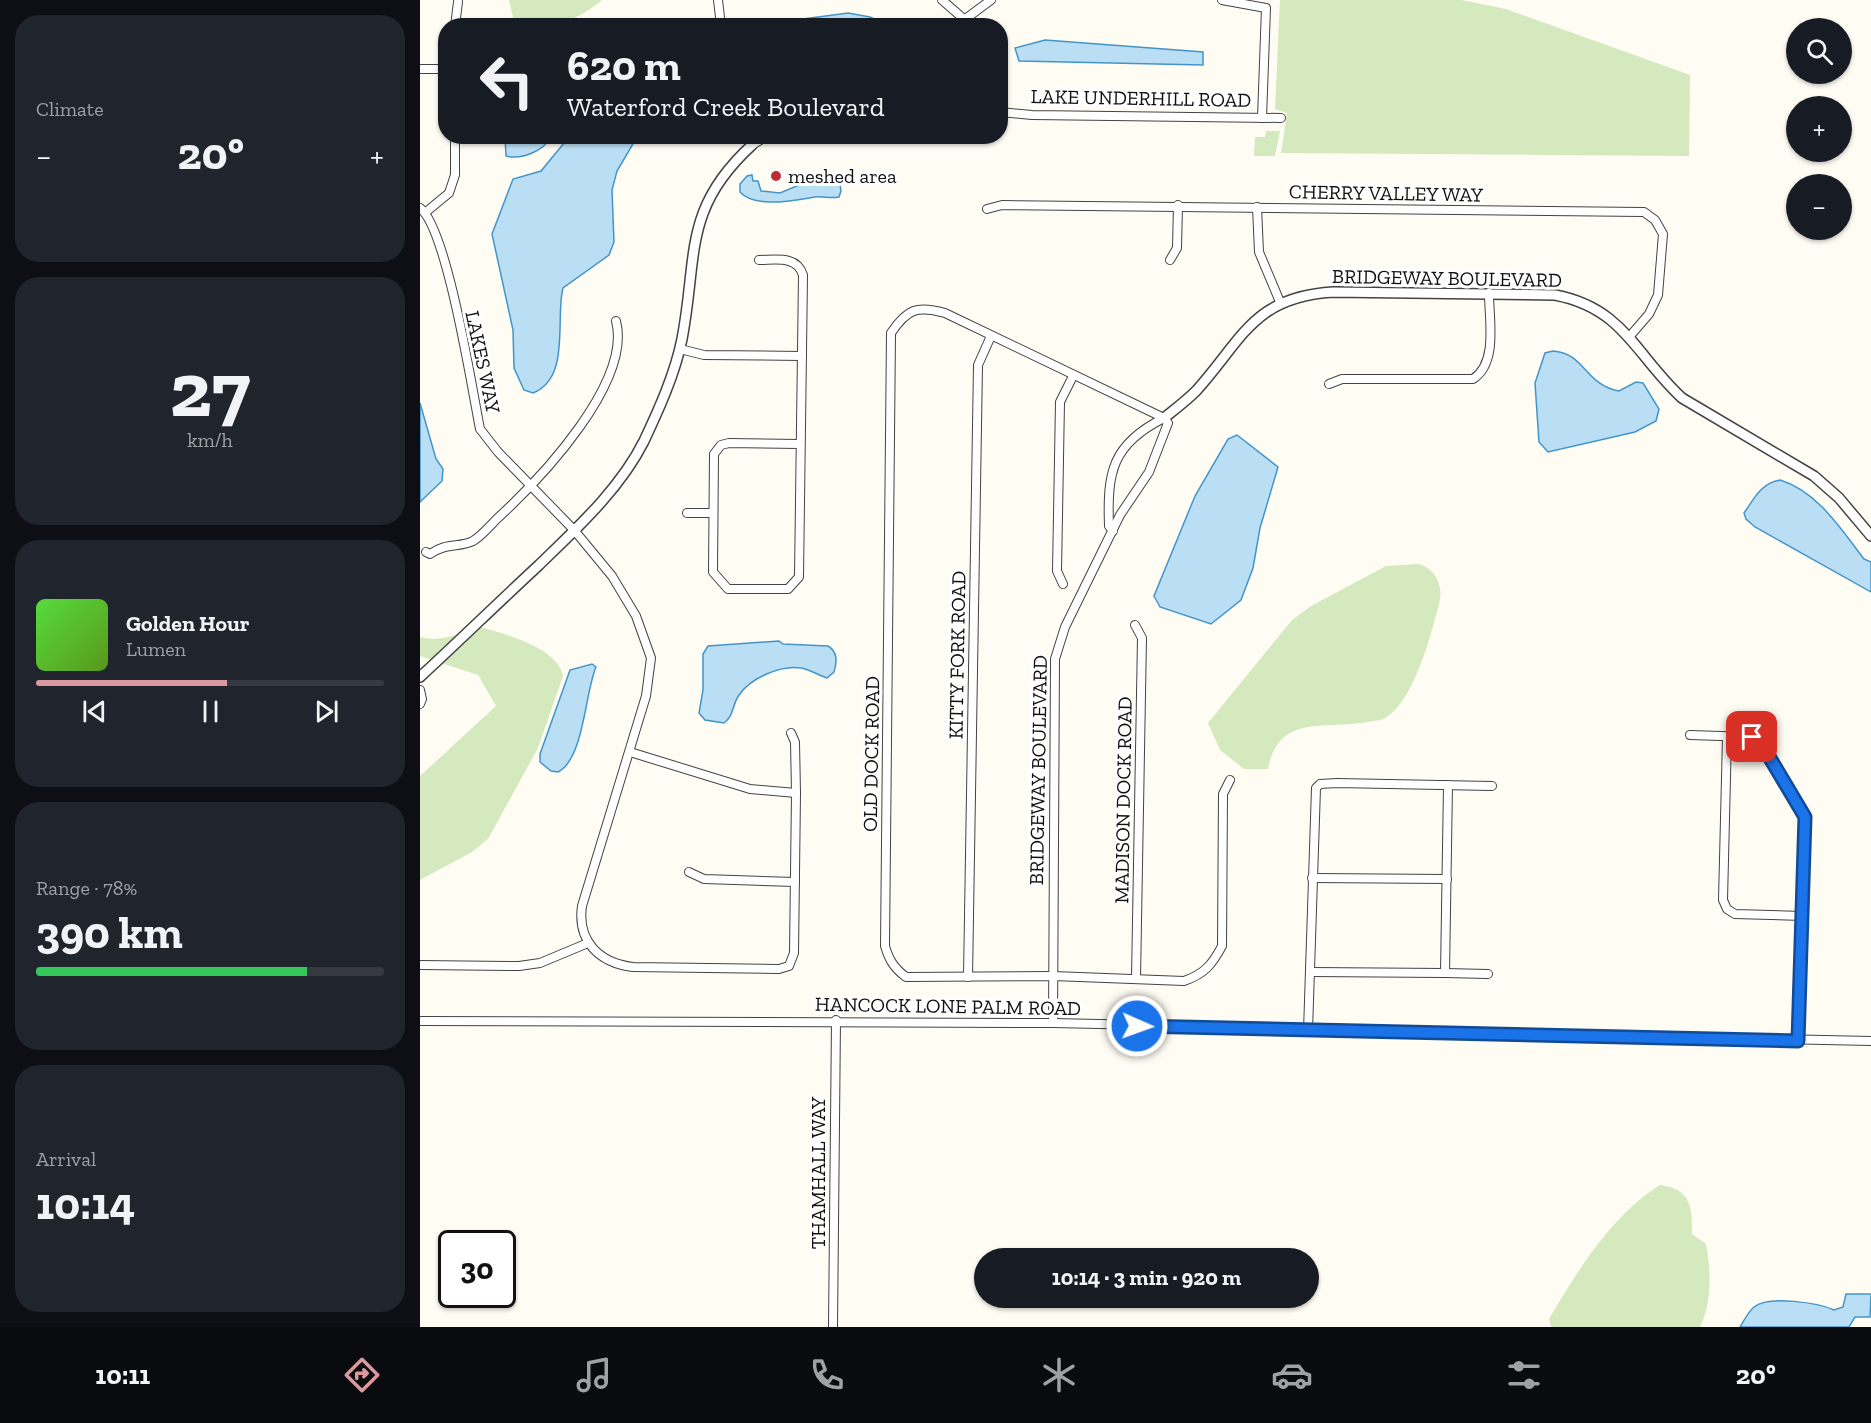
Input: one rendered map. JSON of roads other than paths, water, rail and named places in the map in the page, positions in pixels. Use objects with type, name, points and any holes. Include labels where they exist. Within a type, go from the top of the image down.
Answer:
[{"type":"street","points":[[718,0],[721,18]]},
{"type":"street","points":[[942,0],[958,18]]},
{"type":"street","points":[[969,18],[991,0]]},
{"type":"street","points":[[1222,0],[1266,8],[1262,118]]},
{"type":"street","points":[[456,18],[458,2]]},
{"type":"street","points":[[420,69],[438,69]]},
{"type":"street","name":"LAKE UNDERHILL ROAD","points":[[1008,113],[1281,118]]},
{"type":"street","points":[[423,210],[449,193],[454,175],[454,144]]},
{"type":"street","points":[[420,677],[574,530],[614,485],[642,444],[661,405],[680,349],[693,244],[701,214],[723,176],[748,144]]},
{"type":"street","name":"CHERRY VALLEY WAY","points":[[987,209],[1002,205],[1644,212],[1655,220],[1663,234],[1658,295],[1649,314],[1630,336]]},
{"type":"street","points":[[1170,260],[1177,248],[1178,206]]},
{"type":"street","points":[[1257,207],[1259,252],[1280,302]]},
{"type":"street","name":"LAKES WAY","points":[[423,210],[443,255],[480,429],[498,452],[574,530],[612,576],[636,616],[651,658],[646,696],[582,906],[580,920],[588,943]]},
{"type":"street","points":[[759,260],[791,261],[802,270],[799,577],[788,589],[728,589],[712,572],[714,454],[721,446],[729,443],[800,444]]},
{"type":"street","name":"BRIDGEWAY BOULEVARD","points":[[1113,531],[1109,526],[1108,496],[1110,474],[1118,456],[1134,436],[1164,418],[1195,392],[1251,324],[1280,302],[1333,292],[1489,293],[1569,298],[1601,311],[1630,336],[1664,381],[1682,398],[1755,440],[1821,482],[1839,498],[1871,536]]},
{"type":"street","points":[[1329,384],[1342,379],[1473,379],[1480,375],[1489,358],[1489,293]]},
{"type":"street","name":"OLD DOCK ROAD","points":[[1164,418],[945,313],[927,308],[914,310],[900,320],[891,333],[885,946],[895,969],[906,976],[1053,976],[1184,981],[1202,974],[1222,946],[1223,794],[1230,780]]},
{"type":"street","points":[[426,552],[430,554],[442,546],[473,541],[532,486],[566,448],[597,397],[619,341],[616,321]]},
{"type":"street","name":"KITTY FORK ROAD","points":[[968,977],[978,365],[991,336]]},
{"type":"street","points":[[680,349],[704,355],[802,356]]},
{"type":"street","points":[[1063,584],[1057,571],[1060,402],[1073,376]]},
{"type":"street","name":"BRIDGEWAY BOULEVARD","points":[[1053,1023],[1054,658],[1065,627],[1113,531],[1154,461],[1168,423],[1164,418]]},
{"type":"street","points":[[687,513],[712,513]]},
{"type":"street","name":"MADISON DOCK ROAD","points":[[1135,626],[1142,638],[1136,978]]},
{"type":"street","points":[[420,690],[422,699],[420,704]]},
{"type":"street","points":[[420,965],[519,966],[540,963],[588,943],[599,956],[615,965],[779,969],[789,966],[795,953],[796,794],[795,742],[791,733]]},
{"type":"street","points":[[1690,735],[1752,737],[1761,743],[1805,817],[1798,1041]]},
{"type":"street","points":[[1727,737],[1723,900],[1727,909],[1735,914],[1803,916]]},
{"type":"street","points":[[630,752],[750,789],[796,794]]},
{"type":"street","points":[[1308,1031],[1314,795],[1320,784],[1492,786]]},
{"type":"street","points":[[1445,973],[1448,785]]},
{"type":"street","points":[[689,872],[704,879],[795,882]]},
{"type":"street","points":[[1312,878],[1447,879]]},
{"type":"street","points":[[1310,972],[1488,974]]},
{"type":"street","name":"HANCOCK LONE PALM ROAD","points":[[420,1021],[836,1020],[1871,1041]]},
{"type":"street","name":"THAMHALL WAY","points":[[833,1327],[836,1020]]},
{"type":"water","points":[[848,13],[872,18],[810,18]]},
{"type":"water","points":[[1045,40],[1203,52],[1203,65],[1019,61],[1015,48]]},
{"type":"water","points":[[505,144],[546,144],[532,153],[518,157],[506,156]]},
{"type":"water","points":[[563,144],[633,144],[617,171],[612,190],[614,242],[609,255],[563,288],[559,346],[553,375],[545,385],[533,393],[524,390],[514,368],[513,330],[492,234],[513,179],[541,171]]},
{"type":"water","points":[[830,172],[839,179],[841,191],[839,197],[765,202],[747,197],[740,192],[740,184],[747,176],[752,175],[753,181],[758,181],[761,191],[780,193]]},
{"type":"water","points":[[1553,351],[1572,357],[1608,388],[1619,391],[1636,382],[1643,383],[1659,409],[1656,421],[1635,432],[1548,452],[1539,442],[1535,383],[1545,353]]},
{"type":"water","points":[[420,403],[436,459],[443,469],[442,481],[420,502]]},
{"type":"water","points":[[1237,435],[1278,467],[1260,528],[1253,568],[1241,600],[1211,624],[1160,607],[1154,596],[1195,496],[1228,439]]},
{"type":"water","points":[[1780,480],[1793,485],[1817,502],[1864,559],[1871,562],[1871,592],[1755,527],[1746,519],[1744,513],[1759,492],[1768,484]]},
{"type":"water","points":[[779,641],[783,644],[828,646],[834,651],[836,658],[834,672],[827,678],[801,668],[775,671],[758,678],[744,689],[730,717],[724,723],[705,720],[699,713],[703,690],[703,654],[708,646]]},
{"type":"water","points":[[592,664],[596,667],[579,740],[567,765],[558,772],[551,771],[540,762],[540,754],[570,670]]},
{"type":"water","points":[[1846,1294],[1871,1294],[1870,1317],[1855,1317],[1849,1327],[1740,1327],[1752,1309],[1761,1303],[1794,1301],[1834,1310],[1843,1307]]},
{"type":"place","name":"meshed area","points":[[776,176]]}]
